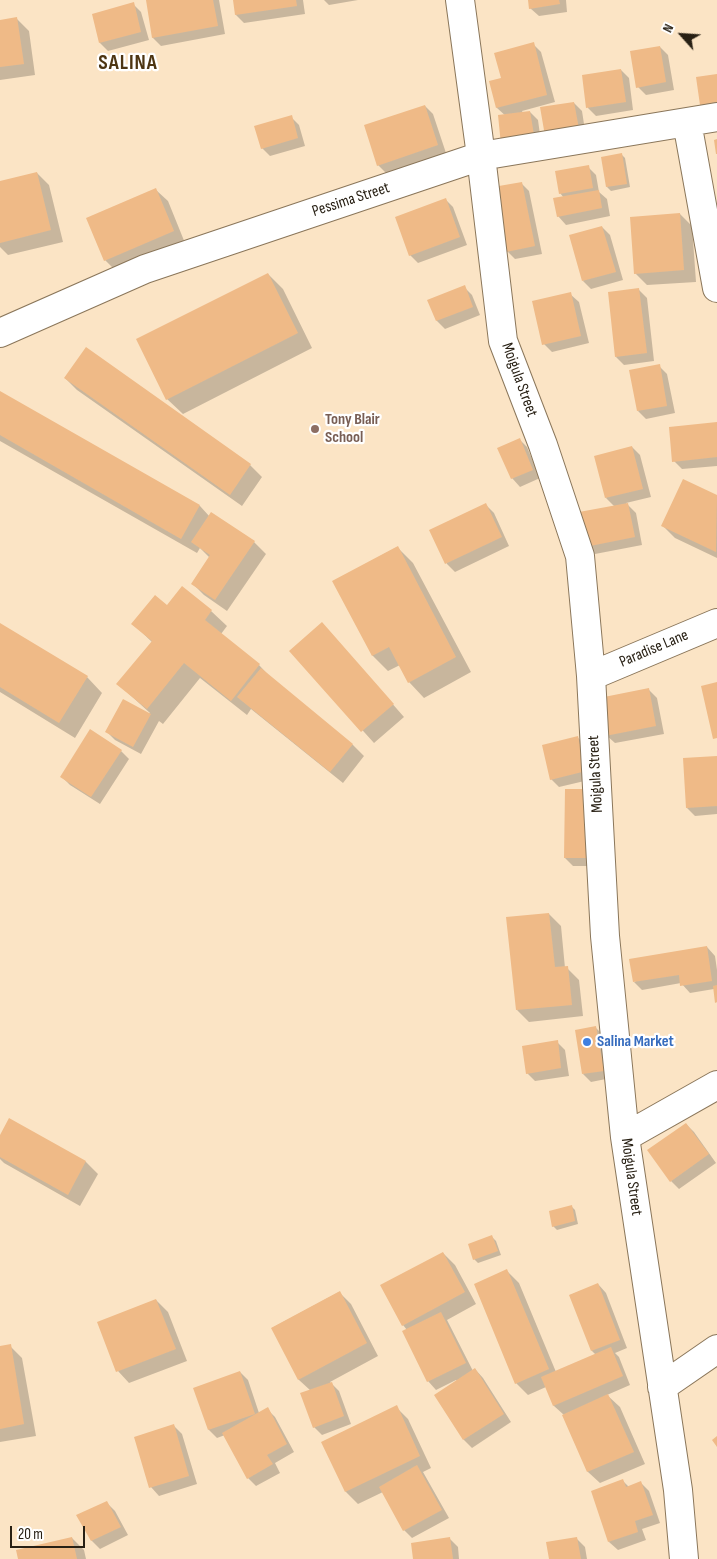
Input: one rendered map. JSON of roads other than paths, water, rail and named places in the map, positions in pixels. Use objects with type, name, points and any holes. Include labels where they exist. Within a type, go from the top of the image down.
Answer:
[{"type":"street","name":"Moigula Street","points":[[460,0],[482,156],[503,341],[543,445],[580,556],[591,676],[605,936],[625,1137],[678,1490],[684,1559]]},
{"type":"street","name":"Pessima Street","points":[[0,334],[145,269],[482,156],[717,117]]},
{"type":"street","points":[[687,122],[717,288]]},
{"type":"street","name":"Paradise Lane","points":[[591,676],[717,622]]},
{"type":"street","points":[[625,1137],[717,1085]]},
{"type":"street","points":[[662,1387],[717,1349]]},
{"type":"place","name":"Tony Blair School","points":[[315,429]]},
{"type":"place","name":"Salina Market","points":[[587,1042]]},
{"type":"district","name":"SALINA","points":[[128,64]]}]
